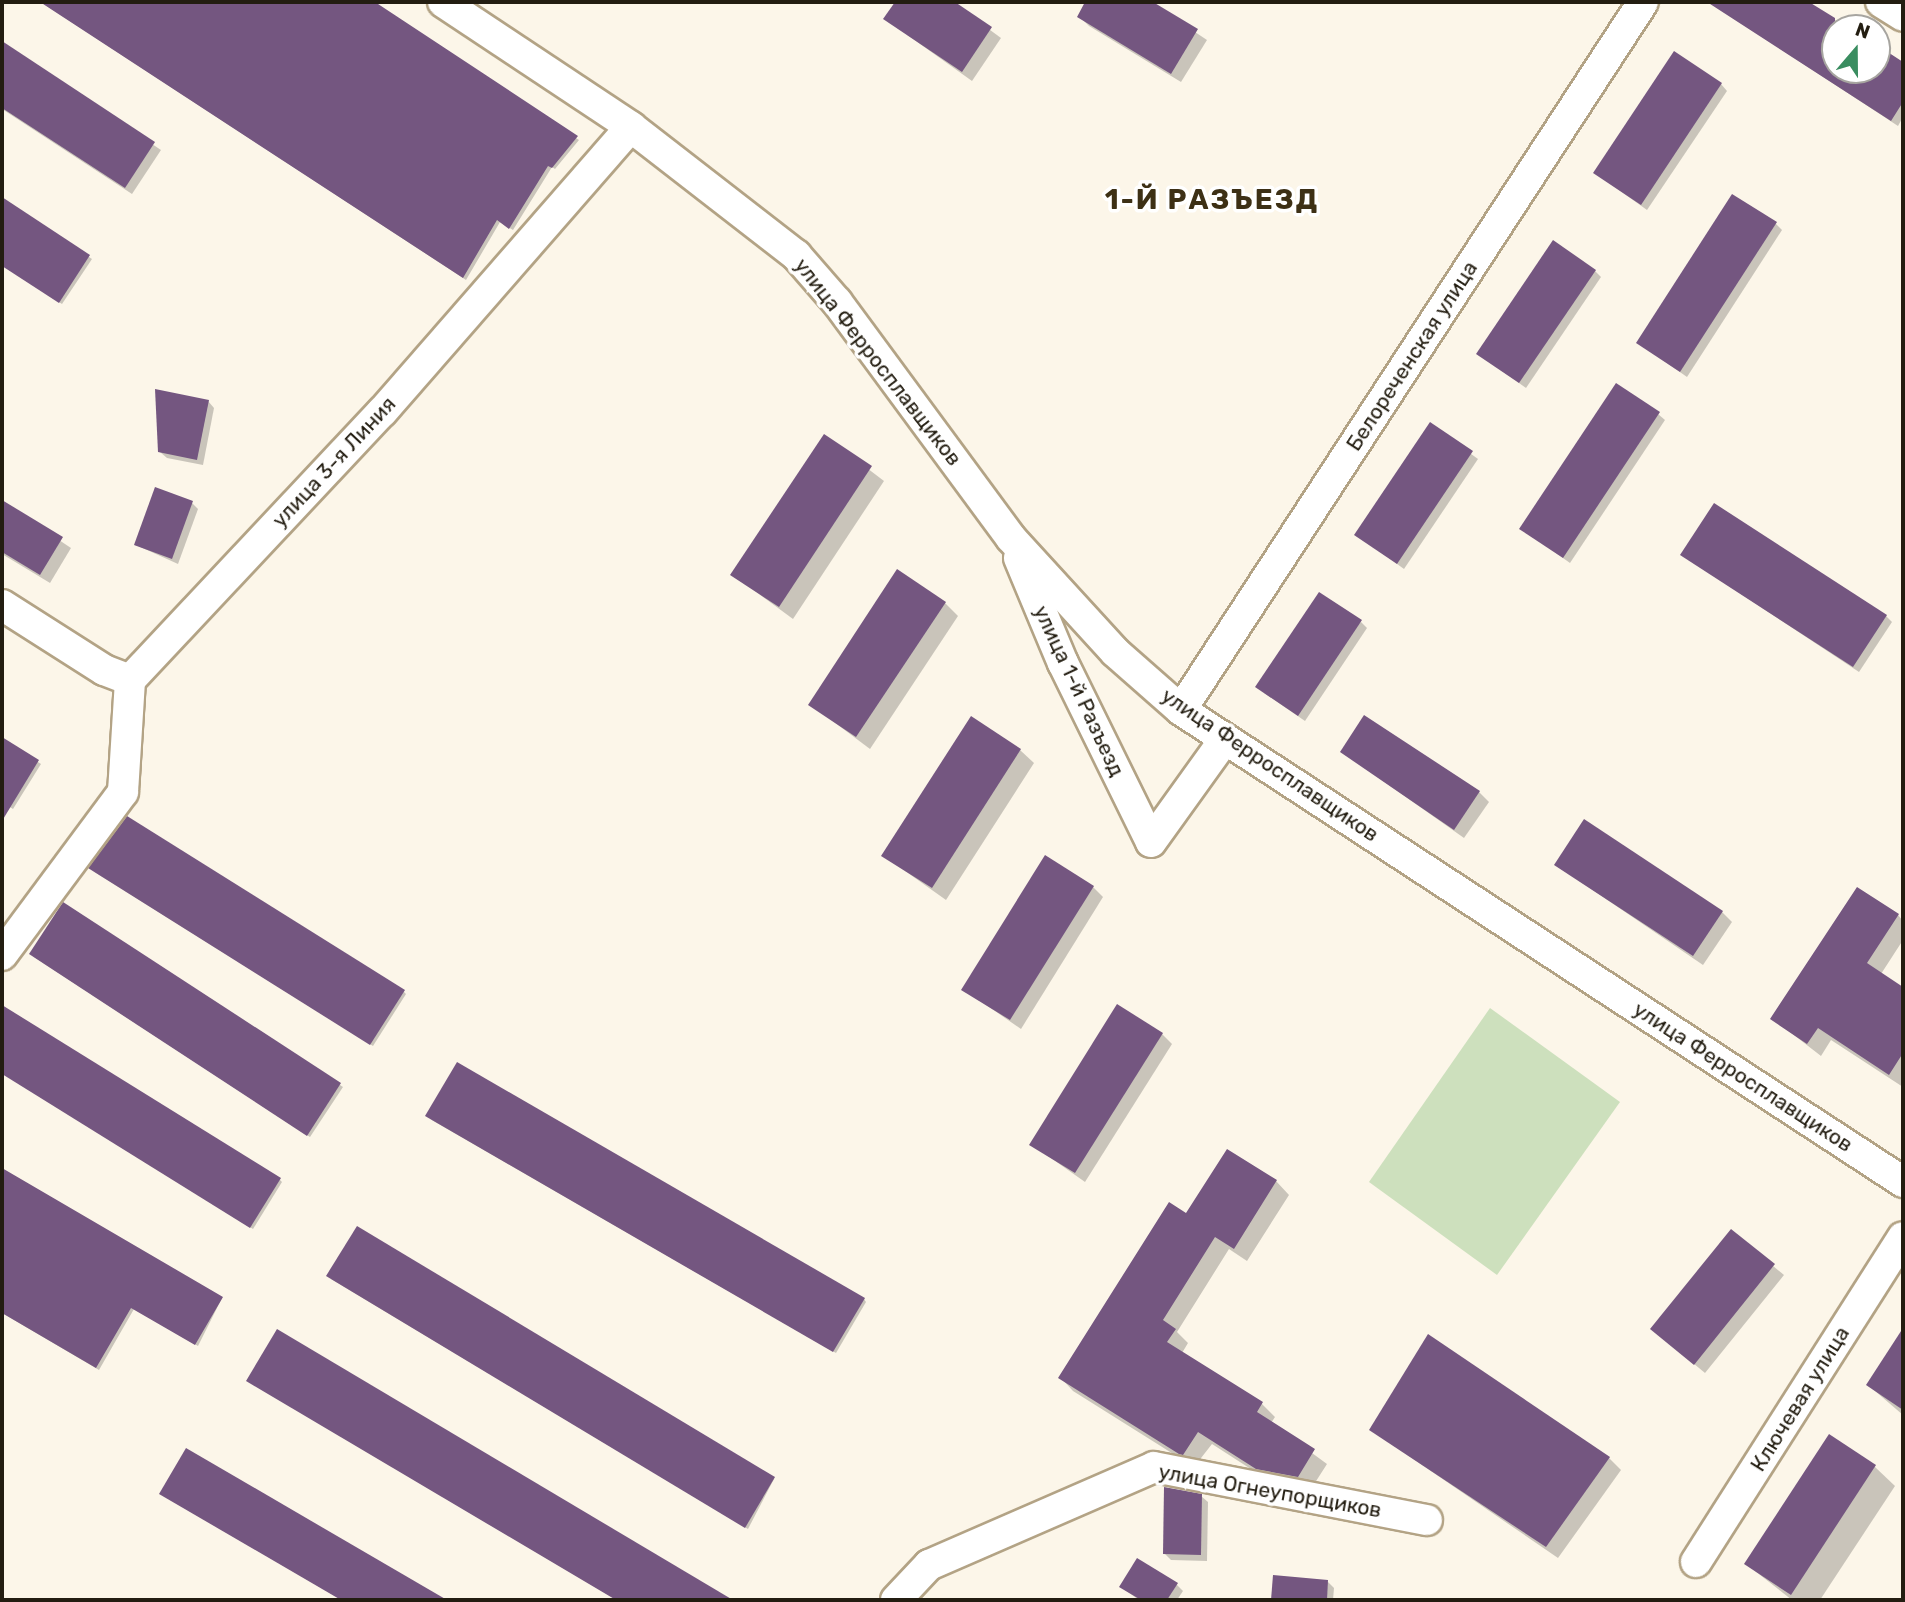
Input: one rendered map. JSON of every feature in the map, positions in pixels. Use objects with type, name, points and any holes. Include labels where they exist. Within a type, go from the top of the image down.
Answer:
[{"type":"street","name":"улица Ферросплавщиков","points":[[443,2],[631,127],[796,255],[837,302],[1011,538],[1115,652],[1181,710],[1903,1182]]},
{"type":"street","name":"Белореченская улица","points":[[1181,710],[1643,2]]},
{"type":"street","points":[[1881,2],[1903,16]]},
{"type":"street","name":"улица 3-я Линия","points":[[130,680],[382,412],[631,127]]},
{"type":"street","name":"улица 1-й Разъезд","points":[[1011,538],[1063,663],[1151,842],[1225,739]]},
{"type":"street","points":[[2,605],[104,670],[130,680],[123,792],[2,955]]},
{"type":"street","name":"Ключевая улица","points":[[1696,1562],[1903,1237]]},
{"type":"street","name":"улица Огнеупорщиков","points":[[896,1600],[929,1565],[1154,1467],[1427,1520]]},
{"type":"green space","points":[[1490,1008],[1620,1102],[1497,1275],[1369,1182]]},
{"type":"building","points":[[40,2],[375,2],[578,136],[552,168],[548,166],[509,229],[497,220],[463,278]]},
{"type":"building","points":[[895,2],[955,2],[992,27],[962,72],[883,19]]},
{"type":"building","points":[[1085,2],[1153,2],[1198,29],[1171,74],[1077,17]]},
{"type":"building","points":[[1707,2],[1809,2],[1828,14],[1821,14],[1821,76]]},
{"type":"building","points":[[2,41],[155,142],[125,188],[2,108]]},
{"type":"building","points":[[1674,51],[1722,83],[1641,205],[1593,173]]},
{"type":"building","points":[[1891,54],[1903,62],[1903,102],[1891,121],[1834,84],[1891,84]]},
{"type":"building","points":[[1732,194],[1777,222],[1680,372],[1636,343]]},
{"type":"building","points":[[2,197],[90,255],[59,303],[2,266]]},
{"type":"building","points":[[1553,240],[1596,270],[1519,383],[1476,354]]},
{"type":"building","points":[[1616,383],[1660,412],[1563,558],[1519,529]]},
{"type":"building","points":[[155,389],[209,400],[197,460],[158,452]]},
{"type":"building","points":[[1430,422],[1473,451],[1397,564],[1354,535]]},
{"type":"building","points":[[824,434],[872,466],[779,607],[730,575]]},
{"type":"building","points":[[155,487],[193,501],[172,559],[134,545]]},
{"type":"building","points":[[2,500],[63,537],[40,575],[2,552]]},
{"type":"building","points":[[1714,503],[1887,615],[1853,667],[1680,555]]},
{"type":"building","points":[[897,569],[946,602],[856,737],[808,705]]},
{"type":"building","points":[[1319,592],[1362,620],[1298,716],[1255,687]]},
{"type":"building","points":[[1364,715],[1480,791],[1454,830],[1340,752]]},
{"type":"building","points":[[971,716],[1021,749],[932,888],[881,856]]},
{"type":"building","points":[[2,737],[39,760],[2,821]]},
{"type":"building","points":[[127,816],[405,990],[370,1045],[88,868]]},
{"type":"building","points":[[1584,819],[1723,911],[1693,956],[1554,865]]},
{"type":"building","points":[[1045,855],[1094,886],[1010,1020],[961,990]]},
{"type":"building","points":[[1857,887],[1899,914],[1867,963],[1903,987],[1903,1053],[1889,1075],[1818,1028],[1807,1044],[1770,1019]]},
{"type":"building","points":[[63,902],[341,1083],[307,1136],[29,954]]},
{"type":"building","points":[[1117,1004],[1163,1033],[1075,1173],[1029,1145]]},
{"type":"building","points":[[2,1005],[281,1178],[250,1228],[2,1074]]},
{"type":"building","points":[[457,1062],[865,1298],[833,1352],[425,1116]]},
{"type":"building","points":[[1227,1149],[1277,1180],[1234,1249],[1215,1237],[1163,1320],[1176,1329],[1167,1342],[1263,1402],[1257,1412],[1315,1449],[1298,1477],[1256,1469],[1198,1432],[1183,1455],[1179,1454],[1058,1378],[1169,1202],[1186,1213]]},
{"type":"building","points":[[2,1168],[223,1297],[195,1345],[131,1308],[96,1368],[2,1313]]},
{"type":"building","points":[[357,1226],[775,1477],[745,1528],[326,1276]]},
{"type":"building","points":[[1731,1229],[1775,1264],[1694,1365],[1650,1329]]},
{"type":"building","points":[[1903,1328],[1903,1410],[1866,1385]]},
{"type":"building","points":[[277,1329],[733,1600],[616,1600],[246,1381]]},
{"type":"building","points":[[1428,1334],[1610,1457],[1546,1547],[1369,1430]]},
{"type":"building","points":[[1829,1434],[1876,1465],[1791,1595],[1744,1564]]},
{"type":"building","points":[[186,1448],[447,1600],[341,1600],[159,1494]]},
{"type":"building","points":[[1164,1487],[1202,1494],[1201,1555],[1163,1554]]},
{"type":"building","points":[[1137,1558],[1178,1583],[1167,1600],[1141,1600],[1119,1587]]},
{"type":"building","points":[[1273,1575],[1328,1580],[1327,1600],[1271,1600]]},
{"type":"district","name":"1-Й РАЗЪЕЗД","points":[[1212,200]]}]
